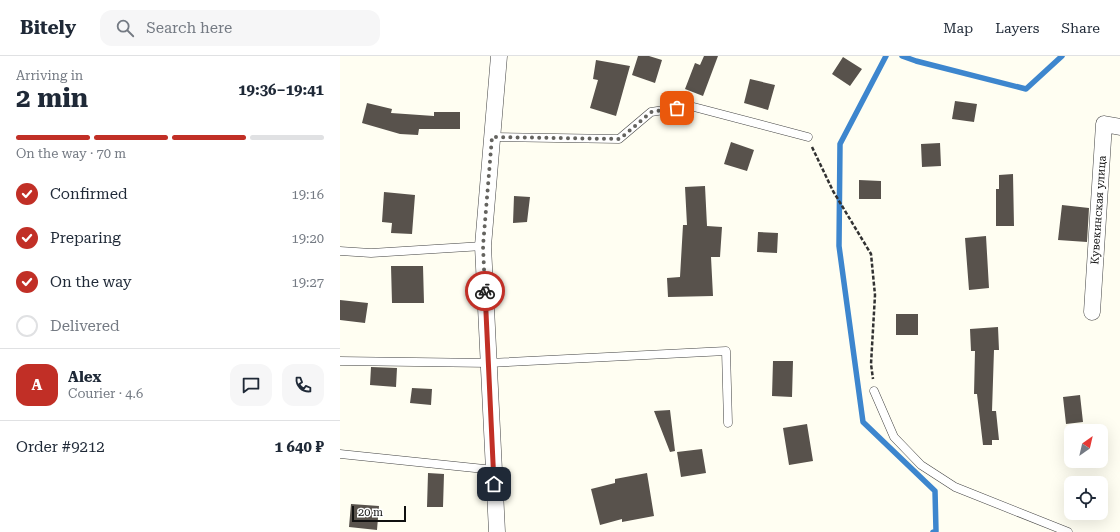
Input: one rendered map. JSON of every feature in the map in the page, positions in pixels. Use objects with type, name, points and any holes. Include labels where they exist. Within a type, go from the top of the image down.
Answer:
[{"type":"street","points":[[497,532],[483,246],[499,56]]},
{"type":"street","name":"Кувекинская улица","points":[[1092,312],[1104,124],[1120,127]]},
{"type":"lane","points":[[492,137],[620,139],[651,112],[690,106],[808,137]]},
{"type":"lane","points":[[340,252],[371,253],[483,246]]},
{"type":"lane","points":[[340,361],[488,363],[726,351],[728,423]]},
{"type":"lane","points":[[874,391],[894,437],[921,465],[955,487],[1068,532]]},
{"type":"lane","points":[[340,454],[494,470]]},
{"type":"path","points":[[808,137],[833,191],[871,254],[875,296],[871,364],[874,391]]},
{"type":"building","points":[[638,56],[649,56],[662,60],[655,83],[632,75]]},
{"type":"building","points":[[704,56],[718,56],[703,96],[685,89],[695,63],[700,65]]},
{"type":"building","points":[[843,57],[862,69],[850,86],[832,74]]},
{"type":"building","points":[[596,60],[630,66],[616,116],[590,108],[598,80],[593,79]]},
{"type":"building","points":[[750,79],[775,85],[768,110],[744,103]]},
{"type":"building","points":[[955,101],[977,104],[974,122],[952,119]]},
{"type":"building","points":[[367,103],[392,109],[391,113],[434,116],[434,112],[460,112],[460,129],[419,129],[418,135],[400,134],[362,123]]},
{"type":"building","points":[[731,142],[754,150],[747,171],[724,164]]},
{"type":"building","points":[[940,143],[941,166],[922,167],[921,144]]},
{"type":"building","points":[[1013,174],[1014,226],[996,226],[996,189],[999,189],[999,175]]},
{"type":"building","points":[[859,180],[881,181],[881,199],[859,199]]},
{"type":"building","points":[[705,186],[707,226],[722,227],[720,257],[711,257],[713,296],[668,297],[667,278],[680,277],[683,225],[687,225],[685,187]]},
{"type":"building","points":[[384,192],[415,195],[412,234],[391,233],[392,223],[382,222]]},
{"type":"building","points":[[514,196],[530,197],[527,222],[513,223]]},
{"type":"building","points":[[1062,205],[1089,208],[1087,242],[1058,240]]},
{"type":"building","points":[[758,232],[778,233],[777,253],[757,252]]},
{"type":"building","points":[[986,236],[989,288],[969,290],[965,238]]},
{"type":"building","points":[[391,266],[423,266],[424,303],[392,303]]},
{"type":"building","points":[[340,300],[368,303],[365,323],[340,320]]},
{"type":"building","points":[[896,314],[918,314],[918,335],[896,335]]},
{"type":"building","points":[[998,327],[999,350],[994,350],[992,411],[996,411],[999,440],[992,440],[992,445],[983,445],[977,394],[974,394],[975,351],[971,351],[970,329]]},
{"type":"building","points":[[773,361],[793,361],[792,397],[772,396]]},
{"type":"building","points":[[371,367],[397,368],[396,387],[370,385]]},
{"type":"building","points":[[412,388],[432,389],[431,405],[410,403]]},
{"type":"building","points":[[1080,395],[1083,422],[1066,424],[1063,397]]},
{"type":"building","points":[[670,410],[675,451],[670,452],[654,411]]},
{"type":"building","points":[[807,424],[813,461],[789,465],[783,428]]},
{"type":"building","points":[[702,449],[706,473],[681,477],[677,452]]},
{"type":"building","points":[[428,473],[444,474],[443,507],[427,507]]},
{"type":"building","points":[[647,473],[654,516],[622,522],[622,519],[600,525],[591,489],[615,483],[615,479]]},
{"type":"building","points":[[351,504],[379,506],[377,530],[349,527]]},
{"type":"waterway","points":[[886,56],[840,144],[839,246],[863,422],[935,491],[936,531],[933,532]]},
{"type":"waterway","points":[[902,56],[916,61],[1026,89],[1062,56]]},
{"type":"way so far","points":[[485,291],[483,246],[492,137],[620,139],[651,112],[677,108]]},
{"type":"route","points":[[485,291],[494,484]]}]
